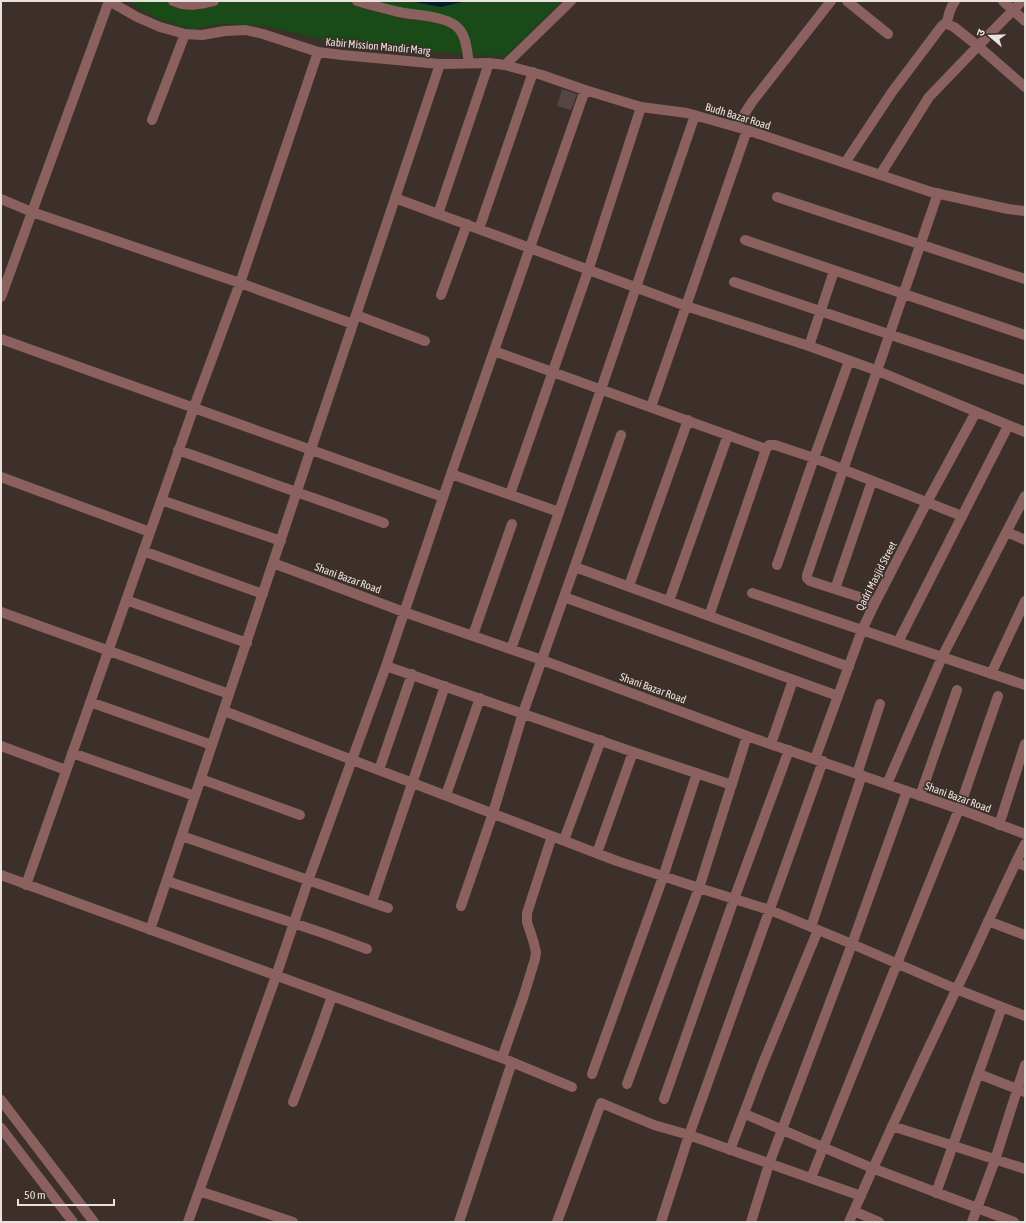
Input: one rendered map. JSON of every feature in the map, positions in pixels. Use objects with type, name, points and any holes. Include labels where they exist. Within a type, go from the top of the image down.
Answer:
[{"type":"street","points":[[1,297],[109,1]]},
{"type":"street","name":"Kabir Mission Mandir Marg","points":[[109,1],[137,17],[160,27],[185,34],[202,35],[225,31],[246,30],[318,52],[440,64]]},
{"type":"street","points":[[173,1],[192,6],[214,1]]},
{"type":"street","points":[[357,1],[400,13],[446,20],[460,29],[464,37],[469,63]]},
{"type":"street","points":[[505,65],[571,1]]},
{"type":"street","points":[[736,127],[752,102],[831,1]]},
{"type":"street","points":[[847,1],[888,34]]},
{"type":"street","points":[[947,24],[948,13],[955,1]]},
{"type":"street","points":[[1003,1],[1025,21]]},
{"type":"street","points":[[880,175],[929,96],[1022,1]]},
{"type":"street","points":[[846,163],[892,92],[944,24],[954,26],[1025,87]]},
{"type":"street","points":[[152,120],[185,34]]},
{"type":"street","points":[[26,885],[178,450],[240,283],[318,52]]},
{"type":"street","points":[[438,214],[489,63]]},
{"type":"street","name":"Budh Bazar Road","points":[[440,64],[489,63],[505,65],[533,72],[641,107],[695,115],[747,130],[938,194],[1008,209],[1025,211]]},
{"type":"street","points":[[150,930],[440,64]]},
{"type":"street","points":[[479,229],[533,72]]},
{"type":"street","points":[[188,1222],[276,976],[308,881],[386,666],[450,474],[585,90]]},
{"type":"street","points":[[510,494],[588,271],[641,107]]},
{"type":"street","points":[[511,649],[695,115]]},
{"type":"street","points":[[651,407],[747,130]]},
{"type":"street","points":[[875,602],[810,581],[807,578],[938,194]]},
{"type":"street","points":[[777,197],[1025,279]]},
{"type":"street","points":[[395,198],[588,271],[686,306],[849,360],[1025,432]]},
{"type":"street","points":[[1,199],[32,212],[240,283],[425,341]]},
{"type":"street","points":[[441,295],[467,224]]},
{"type":"street","points":[[745,240],[1025,335]]},
{"type":"street","points":[[809,346],[834,271]]},
{"type":"street","points":[[734,282],[1025,380]]},
{"type":"street","points":[[1,339],[443,497]]},
{"type":"street","points":[[494,351],[766,449]]},
{"type":"street","points":[[777,565],[849,360]]},
{"type":"street","name":"Qadri Masjid Street","points":[[661,1222],[689,1135],[770,910],[819,760],[838,696],[862,630],[927,502],[976,412]]},
{"type":"street","points":[[629,586],[688,420]]},
{"type":"street","points":[[898,642],[1008,426]]},
{"type":"street","points":[[461,906],[493,813],[523,713],[621,435]]},
{"type":"street","points":[[669,601],[728,435]]},
{"type":"street","points":[[709,616],[766,449],[769,445],[775,445],[814,458],[962,516]]},
{"type":"street","points":[[178,450],[384,523]]},
{"type":"street","points":[[450,474],[559,512]]},
{"type":"street","points":[[1,477],[150,532]]},
{"type":"street","points":[[835,589],[872,481]]},
{"type":"street","points":[[886,784],[942,657],[1025,496]]},
{"type":"street","points":[[161,500],[281,541]]},
{"type":"street","points":[[473,635],[512,524]]},
{"type":"street","points":[[1007,532],[1025,540]]},
{"type":"street","points":[[143,551],[263,594]]},
{"type":"street","name":"Shani Bazar Road","points":[[273,563],[747,736],[959,809],[1025,834]]},
{"type":"street","points":[[575,567],[849,667]]},
{"type":"street","points":[[752,593],[991,674],[1024,681]]},
{"type":"street","points":[[564,597],[838,696]]},
{"type":"street","points":[[126,600],[247,643]]},
{"type":"street","points":[[991,674],[1025,601]]},
{"type":"street","points":[[1,612],[229,694]]},
{"type":"street","points":[[386,666],[732,785]]},
{"type":"street","points":[[379,770],[412,674]]},
{"type":"street","points":[[771,744],[793,680]]},
{"type":"street","points":[[372,902],[445,686]]},
{"type":"street","points":[[920,796],[957,690]]},
{"type":"street","points":[[811,1178],[822,1147],[959,809],[998,696]]},
{"type":"street","points":[[446,795],[480,698]]},
{"type":"street","points":[[90,702],[212,745]]},
{"type":"street","points":[[730,1150],[745,1114],[814,929],[880,704]]},
{"type":"street","points":[[224,710],[598,853],[699,888],[770,910],[956,989],[1025,1016]]},
{"type":"street","points":[[627,1084],[699,888],[747,736]]},
{"type":"street","points":[[564,840],[601,740]]},
{"type":"street","points":[[1000,825],[1025,744]]},
{"type":"street","points":[[1,746],[66,770]]},
{"type":"street","points":[[664,1099],[734,899],[789,750]]},
{"type":"street","points":[[598,853],[633,752]]},
{"type":"street","points":[[72,753],[195,796]]},
{"type":"street","points":[[592,1074],[663,876],[697,773]]},
{"type":"street","points":[[201,779],[300,815]]},
{"type":"street","points":[[751,1222],[769,1164],[852,944],[907,791]]},
{"type":"street","points":[[182,836],[388,908]]},
{"type":"street","points":[[502,1058],[535,959],[536,952],[534,940],[527,922],[527,913],[552,836]]},
{"type":"street","points":[[849,1222],[872,1168],[988,922],[1020,864],[1025,844]]},
{"type":"street","points":[[1,876],[502,1058],[572,1087]]},
{"type":"street","points":[[167,881],[323,933],[367,950]]},
{"type":"street","points":[[988,922],[1025,935]]},
{"type":"street","points":[[293,1102],[332,996]]},
{"type":"street","points":[[936,1192],[1002,1007]]},
{"type":"street","points":[[459,1222],[512,1062]]},
{"type":"street","points":[[972,1222],[1021,1090],[1025,1065]]},
{"type":"street","points":[[979,1074],[1021,1090]]},
{"type":"street","points":[[1,1100],[94,1222]]},
{"type":"street","points":[[557,1222],[601,1103],[654,1125],[689,1135],[861,1196]]},
{"type":"street","points":[[745,1114],[872,1168],[1014,1222]]},
{"type":"street","points":[[892,1126],[1025,1169]]},
{"type":"street","points":[[1,1128],[73,1222]]},
{"type":"street","points":[[199,1191],[293,1222]]},
{"type":"street","points":[[854,1211],[880,1222]]},
{"type":"green space","points":[[128,1],[561,1],[505,56],[410,50],[331,42],[263,25],[218,24],[192,29],[157,18]]},
{"type":"water","points":[[409,1],[466,1],[441,7]]},
{"type":"building","points":[[562,89],[577,94],[571,110],[557,106]]}]
